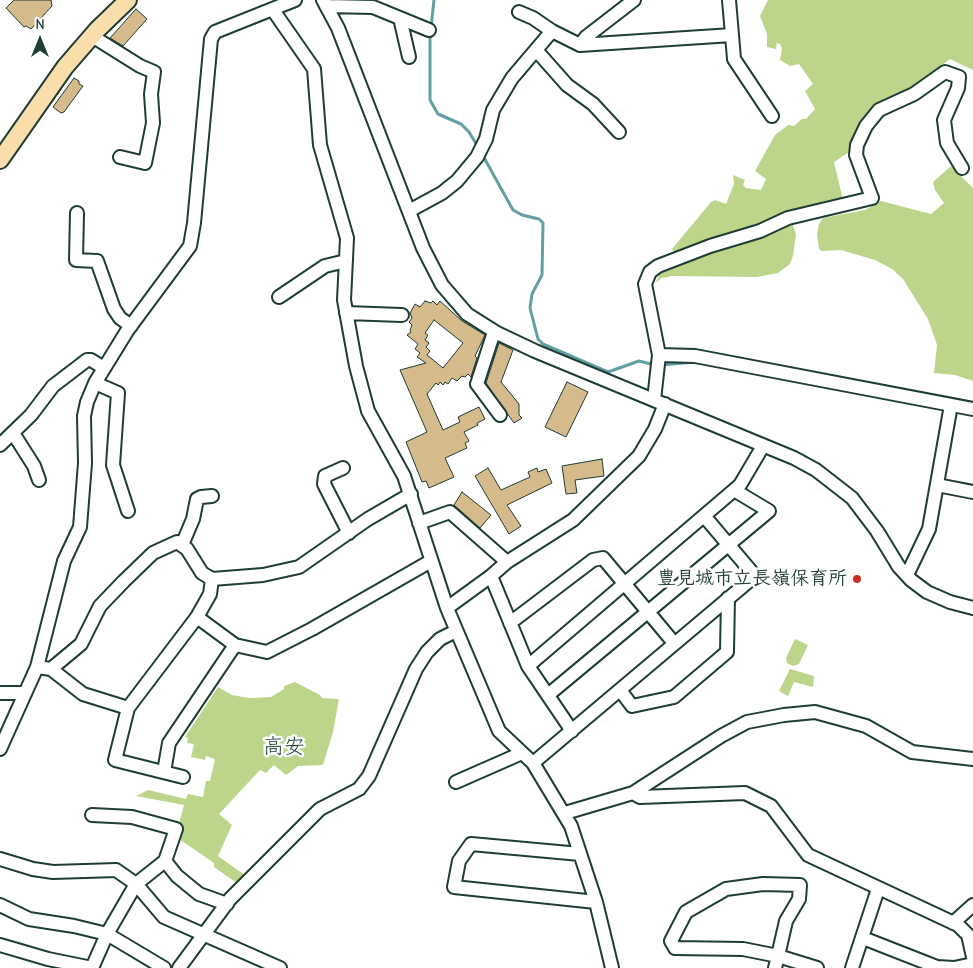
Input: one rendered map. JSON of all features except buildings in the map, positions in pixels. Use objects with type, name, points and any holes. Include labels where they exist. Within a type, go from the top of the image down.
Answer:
[{"type":"main road","points":[[0,160],[65,67],[92,36],[128,0]]},
{"type":"street","points":[[0,749],[37,667],[64,561],[80,527],[85,463],[84,416],[87,402],[95,382],[131,326],[190,246],[195,214],[211,39],[215,32],[295,0]]},
{"type":"street","points":[[729,0],[734,58],[772,116]]},
{"type":"street","points":[[580,45],[586,37],[628,2]]},
{"type":"street","points":[[324,3],[373,7],[429,30]]},
{"type":"street","points":[[324,3],[338,28],[353,64],[423,248],[442,285],[467,314],[494,332],[535,351],[816,470],[852,498],[907,575],[927,592],[950,602],[973,608]]},
{"type":"street","points":[[273,10],[314,69],[320,145],[347,238],[344,300],[346,313],[356,366],[368,411],[404,476],[447,608],[499,731],[533,763],[565,813],[596,902],[612,968]]},
{"type":"street","points":[[519,12],[580,45],[732,35]]},
{"type":"street","points":[[400,18],[409,58]]},
{"type":"street","points":[[409,211],[442,193],[457,181],[477,158],[486,138],[493,110],[512,78],[552,31]]},
{"type":"street","points":[[92,36],[140,66],[154,72],[151,94],[153,123],[145,162],[120,157]]},
{"type":"street","points":[[536,50],[568,85],[593,104],[619,132]]},
{"type":"street","points":[[447,608],[507,562],[573,520],[639,456],[655,430],[659,402],[659,355],[645,284],[650,272],[658,266],[710,246],[760,231],[788,218],[872,198],[856,155],[857,145],[866,126],[879,110],[914,94],[945,72],[959,77],[958,88],[944,120],[947,143],[962,168]]},
{"type":"street","points":[[77,213],[76,260],[97,261],[114,309],[120,318],[131,326]]},
{"type":"street","points":[[279,297],[325,266],[346,261]]},
{"type":"street","points":[[346,313],[402,315]]},
{"type":"street","points":[[494,332],[477,384],[500,415]]},
{"type":"street","points":[[659,355],[695,356],[973,410]]},
{"type":"street","points":[[0,446],[31,415],[53,386],[87,360],[91,360],[104,368]]},
{"type":"street","points":[[95,382],[118,393],[113,465],[128,511]]},
{"type":"street","points":[[907,575],[929,530],[951,405]]},
{"type":"street","points":[[13,433],[34,466],[39,480]]},
{"type":"street","points":[[528,666],[705,517],[740,485],[763,446]]},
{"type":"street","points":[[343,468],[326,476],[324,484],[348,533]]},
{"type":"street","points":[[937,485],[973,492]]},
{"type":"street","points":[[548,695],[730,546],[769,511],[734,490]]},
{"type":"street","points":[[51,669],[81,644],[100,606],[141,564],[153,554],[176,542],[187,549],[202,573],[212,578],[264,575],[299,567],[368,519],[411,494]]},
{"type":"street","points":[[182,545],[193,519],[197,500],[201,497],[212,496]]},
{"type":"street","points":[[419,523],[450,512],[507,562]]},
{"type":"street","points":[[533,763],[755,576],[705,517]]},
{"type":"street","points":[[510,624],[593,560],[603,558],[674,643]]},
{"type":"street","points":[[197,617],[235,645],[267,652],[312,630],[431,561]]},
{"type":"street","points":[[491,576],[528,666],[572,731]]},
{"type":"street","points":[[183,777],[115,760],[128,708],[197,617],[210,594],[212,578]]},
{"type":"street","points":[[620,690],[632,706],[674,697],[727,652],[728,598]]},
{"type":"street","points":[[179,968],[205,936],[227,904],[320,809],[359,789],[369,776],[416,670],[427,652],[440,639],[456,631]]},
{"type":"street","points":[[164,772],[169,743],[235,645]]},
{"type":"street","points":[[37,667],[51,669],[83,694],[128,708]]},
{"type":"street","points":[[0,693],[24,693]]},
{"type":"street","points":[[565,813],[633,793],[747,722],[784,715],[815,712],[866,726],[912,752],[973,759]]},
{"type":"street","points":[[456,782],[522,753]]},
{"type":"street","points":[[633,793],[640,797],[745,793],[771,806],[808,855],[953,923],[971,936],[973,956]]},
{"type":"street","points":[[0,946],[48,960],[92,968],[108,934],[136,884],[166,861],[176,829],[132,817],[92,815]]},
{"type":"street","points":[[580,854],[471,844],[459,861],[454,887],[596,902]]},
{"type":"street","points":[[0,859],[33,869],[52,872],[116,870],[136,884],[164,917],[280,968]]},
{"type":"street","points":[[166,861],[177,876],[199,894],[227,904]]},
{"type":"street","points":[[777,962],[786,921],[799,899],[800,886],[763,884],[726,890],[686,912],[671,941],[675,948],[743,949],[777,962],[817,968]]},
{"type":"street","points":[[852,968],[878,889]]},
{"type":"street","points":[[0,905],[29,919],[74,926],[108,934],[164,968]]},
{"type":"street","points":[[953,923],[973,905]]},
{"type":"street","points":[[863,938],[937,967],[954,968],[973,964]]},
{"type":"green space","points":[[768,0],[973,0],[973,70],[950,59],[912,87],[872,107],[856,129],[849,152],[834,162],[843,200],[766,223],[675,255],[672,249],[711,202],[715,200],[726,204],[734,184],[733,175],[745,180],[743,185],[746,188],[761,190],[766,179],[755,171],[775,135],[788,125],[794,126],[802,119],[806,119],[815,109],[805,91],[813,84],[799,64],[790,66],[780,60],[782,48],[780,44],[777,43],[776,49],[767,47],[767,34],[760,16]]},
{"type":"green space","points":[[951,166],[973,188],[973,381],[955,375],[934,373],[937,345],[928,319],[903,279],[892,269],[875,260],[841,250],[822,251],[819,249],[817,234],[819,224],[823,218],[865,210],[881,201],[931,214],[944,203],[935,190],[933,182]]},
{"type":"green space","points":[[792,223],[796,234],[793,256],[790,264],[778,273],[757,277],[672,276],[662,278],[655,283],[661,273],[706,255],[779,231]]},
{"type":"green space","points":[[795,639],[808,645],[799,664],[793,666],[787,663],[786,658]]},
{"type":"green space","points":[[790,669],[814,676],[813,687],[794,682],[788,696],[779,691]]},
{"type":"green space","points":[[295,682],[320,695],[322,698],[339,699],[333,732],[323,765],[298,766],[286,775],[274,765],[266,773],[260,770],[219,814],[232,825],[218,856],[249,878],[241,886],[214,867],[214,863],[179,839],[183,826],[179,824],[184,805],[136,796],[148,790],[186,799],[188,794],[203,797],[206,781],[210,781],[215,759],[206,756],[205,760],[191,757],[194,744],[187,743],[188,738],[185,737],[218,687],[232,695],[249,698],[271,697],[284,689],[284,686]]},
{"type":"waterway","points":[[431,28],[434,0]]},
{"type":"waterway","points":[[430,34],[430,100],[438,114],[461,124],[469,132],[478,147]]},
{"type":"waterway","points":[[482,154],[513,210],[522,215],[539,219],[543,223],[542,275],[532,294],[530,308],[538,339],[543,344],[608,372],[639,361],[655,365]]},
{"type":"waterway","points":[[661,365],[695,362]]},
{"type":"place","name":"豊見城市立長嶺保育所","points":[[857,579]]},
{"type":"district","name":"高安","points":[[284,747]]}]
